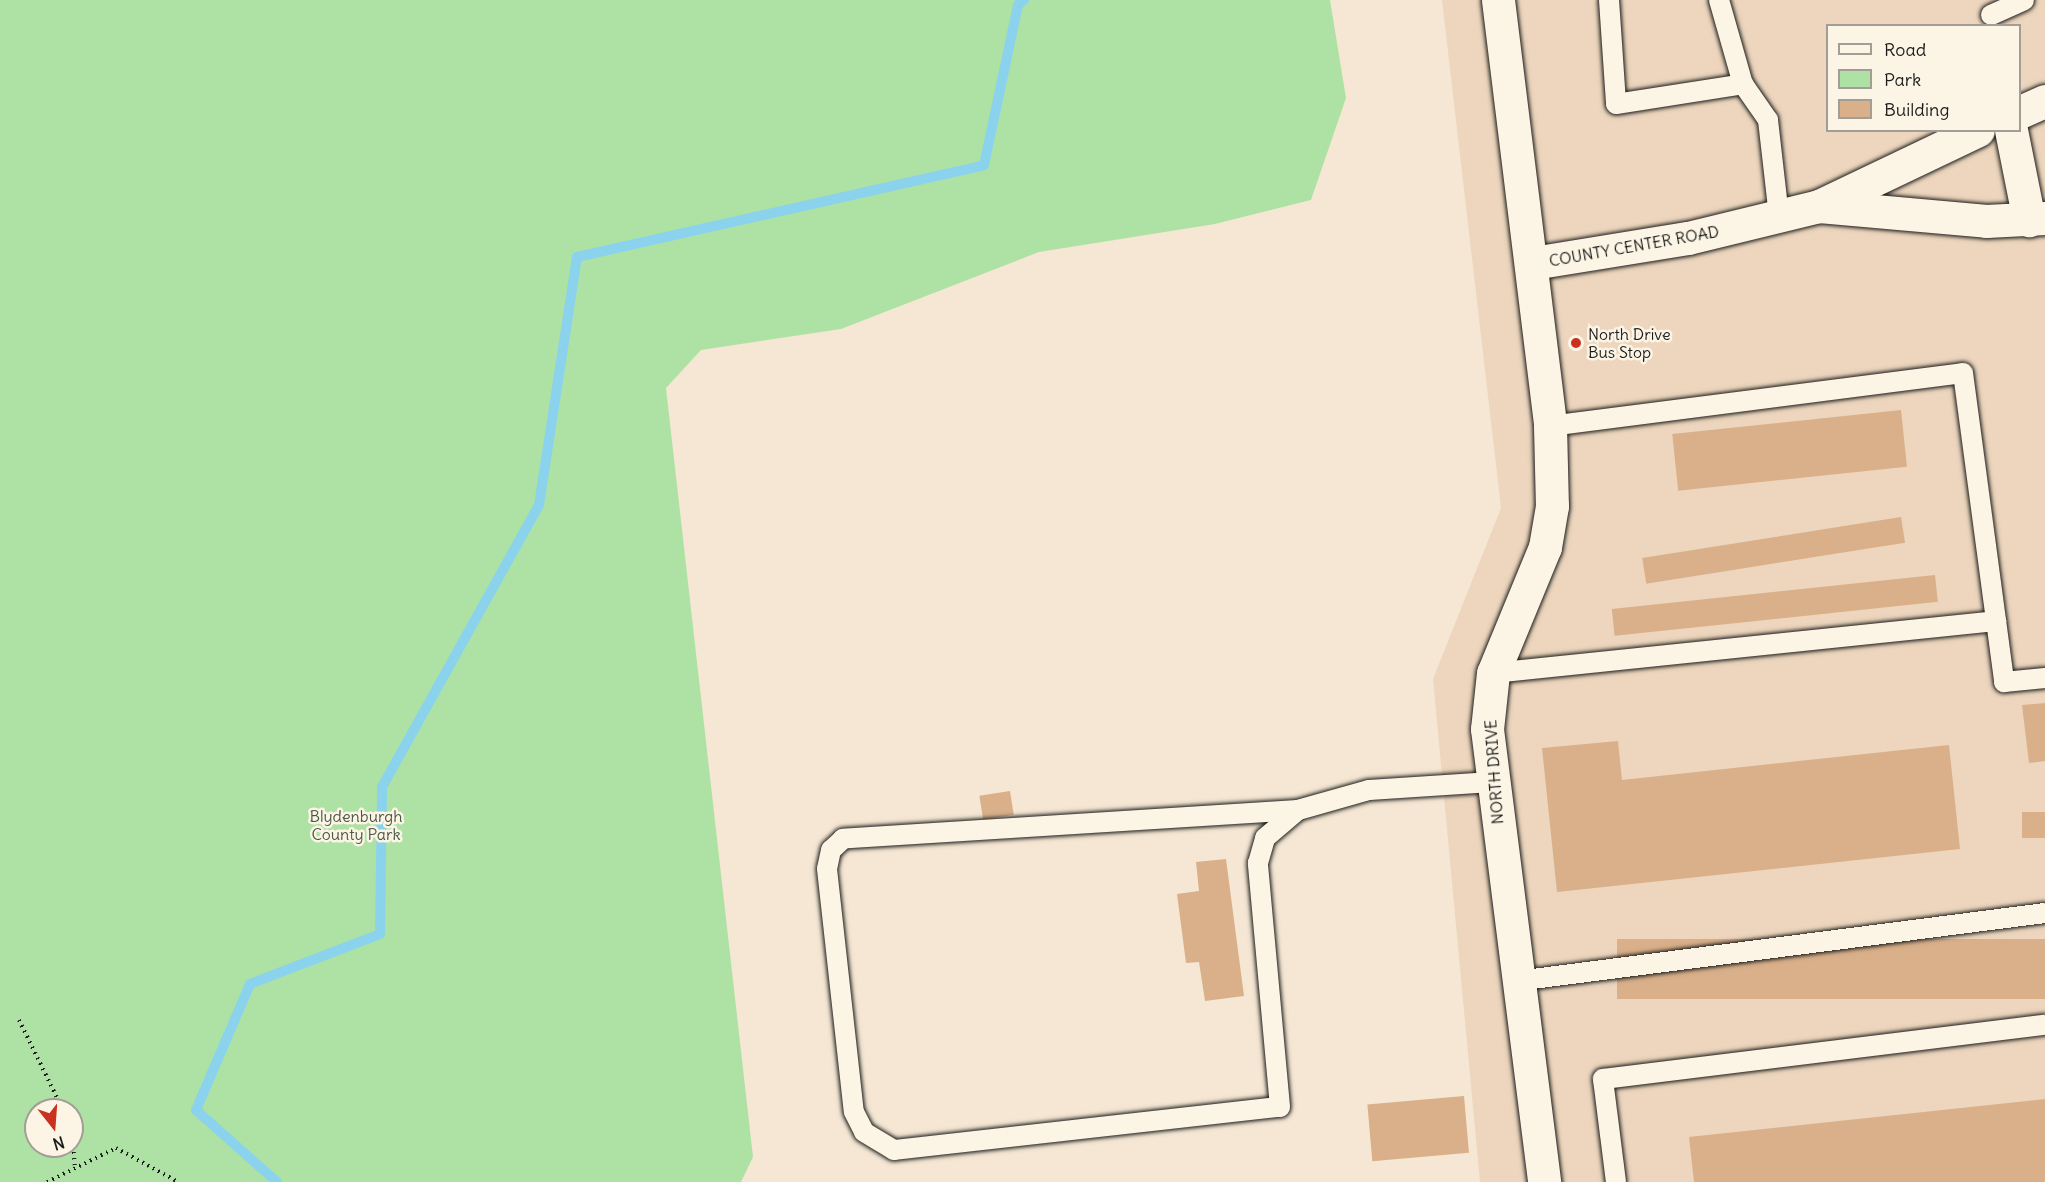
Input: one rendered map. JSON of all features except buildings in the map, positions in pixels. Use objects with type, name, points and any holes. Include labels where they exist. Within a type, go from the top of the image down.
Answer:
[{"type":"street","name":"COUNTY CENTER ROAD","points":[[1498,0],[1533,263],[1640,248],[1819,206],[1974,132]]},
{"type":"street","points":[[2021,111],[2045,101]]},
{"type":"street","name":"COUNTY CENTER ROAD","points":[[1819,206],[2037,219],[2012,132]]},
{"type":"street","name":"NORTH DRIVE","points":[[1533,263],[1550,426],[1552,506],[1545,547],[1493,673],[1487,729],[1544,1182]]},
{"type":"lane","points":[[1609,0],[1616,104],[1743,84]]},
{"type":"lane","points":[[1719,0],[1743,84],[1768,120],[1779,217]]},
{"type":"lane","points":[[1991,13],[2024,0]]},
{"type":"lane","points":[[1550,426],[1962,373],[2004,682],[2045,678]]},
{"type":"lane","points":[[1493,673],[1996,621]]},
{"type":"lane","points":[[1298,810],[1265,838],[1258,863],[1280,1107],[894,1150],[864,1132],[854,1112],[827,869],[831,850],[843,839],[1298,810],[1369,790],[1492,782]]},
{"type":"lane","points":[[1517,981],[2045,913]]},
{"type":"lane","points":[[1616,1182],[1603,1079],[2045,1025]]},
{"type":"path","points":[[19,1020],[57,1098]]},
{"type":"path","points":[[47,1182],[116,1148],[178,1182]]},
{"type":"path","points":[[74,1158],[75,1168]]},
{"type":"shaded area","points":[[1442,0],[2045,0],[2045,1182],[1480,1182],[1433,679],[1501,508]]},
{"type":"green space","name":"Blydenburgh County Park","points":[[0,0],[1330,0],[1346,98],[1311,200],[1215,224],[1039,252],[841,329],[701,350],[666,388],[753,1157],[741,1182],[0,1182]]},
{"type":"waterway","points":[[277,1182],[196,1110],[250,984],[380,934],[382,787],[539,505],[577,257],[984,165],[1018,5],[1024,0]]},
{"type":"place","name":"North Drive Bus Stop","points":[[1576,343]]}]
